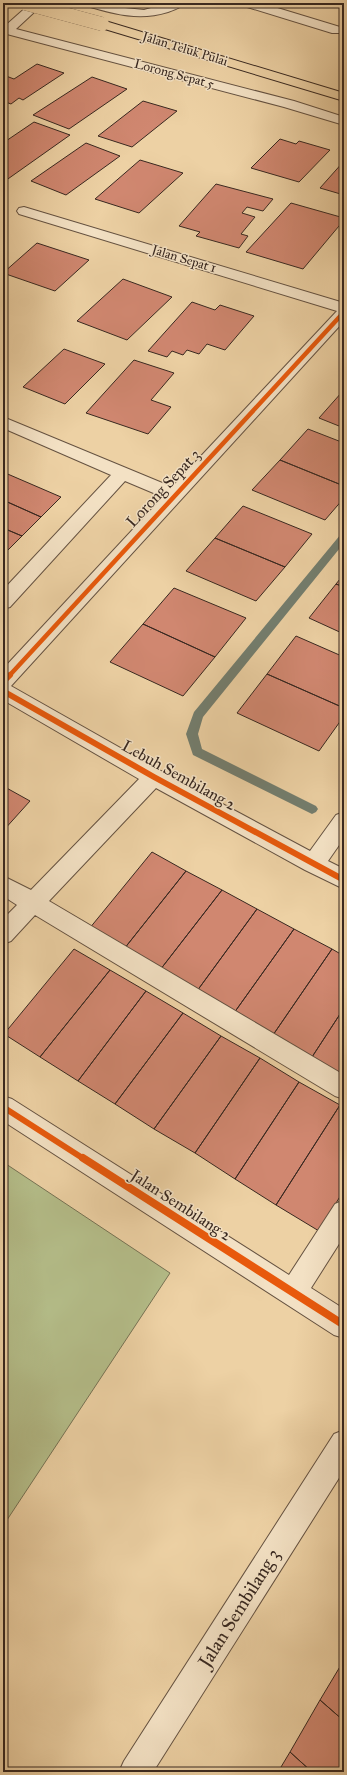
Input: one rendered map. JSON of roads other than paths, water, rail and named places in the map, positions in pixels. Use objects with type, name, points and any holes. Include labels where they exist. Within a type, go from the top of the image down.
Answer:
[{"type":"main road","name":"Jalan Teluk Pulai","points":[[24,3],[102,24],[344,97]]},
{"type":"street","points":[[5,30],[38,3]]},
{"type":"street","points":[[91,3],[123,12],[146,15],[157,13],[178,3]]},
{"type":"street","points":[[248,3],[336,30]]},
{"type":"street","name":"Lorong Sepat 5","points":[[5,30],[289,104],[344,121]]},
{"type":"street","points":[[10,44],[23,35]]},
{"type":"street","name":"Jalan Sepat 1","points":[[24,211],[344,308]]},
{"type":"street","name":"Lorong Sepat 3","points":[[3,682],[344,312]]},
{"type":"street","points":[[3,422],[174,495]]},
{"type":"street","points":[[3,602],[122,474]]},
{"type":"street","name":"Lebuh Sembilang 2","points":[[3,691],[154,777],[344,880]]},
{"type":"street","points":[[3,934],[154,777]]},
{"type":"street","points":[[313,864],[344,821]]},
{"type":"street","points":[[3,885],[344,1088]]},
{"type":"street","name":"Jalan Sembilang 2","points":[[3,1108],[344,1325]]},
{"type":"street","points":[[293,1292],[344,1213]]},
{"type":"street","name":"Jalan Sembilang 3","points":[[135,1772],[344,1444]]},
{"type":"waterway","points":[[312,809],[197,752],[192,734],[198,715],[344,536]]}]
